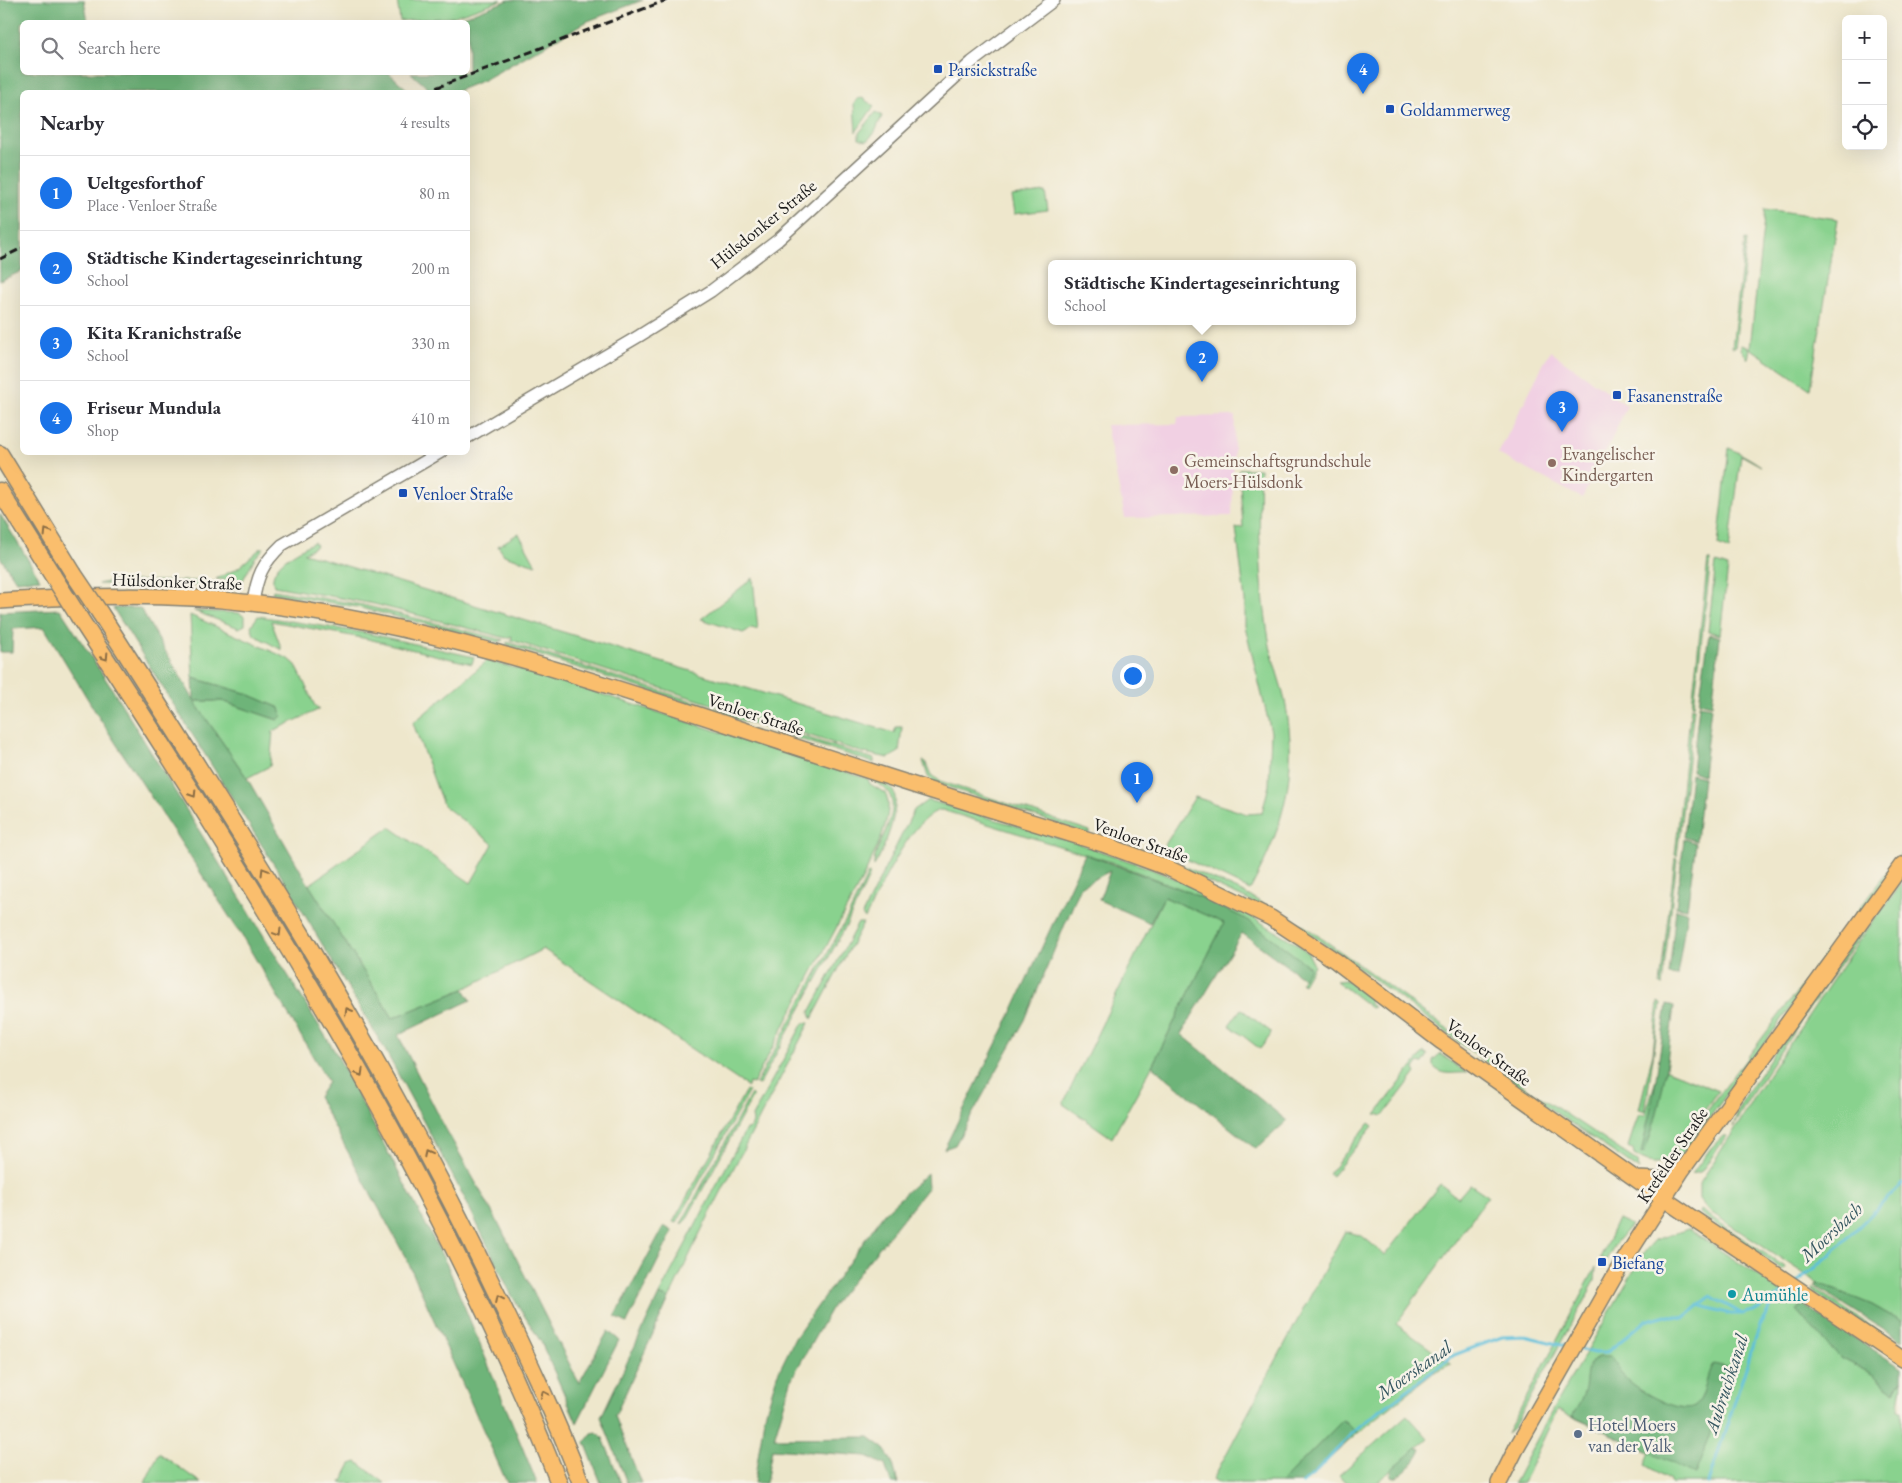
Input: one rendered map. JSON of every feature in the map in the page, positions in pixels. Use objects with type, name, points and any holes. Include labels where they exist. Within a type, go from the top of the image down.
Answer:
[{"type":"highway","points":[[0,454],[73,573],[260,865],[392,1088],[453,1203],[520,1342],[579,1477]]},
{"type":"highway","points":[[0,491],[242,872],[376,1100],[458,1257],[515,1376],[559,1483]]},
{"type":"main road","name":"Hülsdonker Straße","points":[[0,601],[104,597],[190,598],[253,603]]},
{"type":"main road","name":"Venloer Straße","points":[[253,603],[359,620],[489,649],[1103,844],[1168,868],[1271,918],[1336,961],[1442,1042],[1635,1179],[1902,1359]]},
{"type":"main road","name":"Krefelder Straße","points":[[1499,1483],[1516,1449],[1618,1270],[1682,1170],[1902,865]]},
{"type":"main road","points":[[1635,1179],[1660,1180],[1682,1170]]},
{"type":"street","name":"Hülsdonker Straße","points":[[470,436],[640,336],[711,291],[785,234],[972,62],[1054,0]]},
{"type":"street","name":"Hülsdonker Straße","points":[[253,603],[260,570],[268,558],[282,545],[436,455]]},
{"type":"shaded area","points":[[1550,351],[1627,406],[1582,498],[1498,454]]},
{"type":"shaded area","name":"Gemeinschaftsgrundschule Moers-Hülsdonk","points":[[1235,416],[1232,516],[1125,518],[1106,425],[1177,424],[1178,417]]},
{"type":"green space","points":[[0,0],[84,0],[88,20],[20,20],[20,75],[391,75],[408,90],[20,90],[20,272],[0,281]]},
{"type":"green space","points":[[397,0],[502,0],[452,17],[400,20]]},
{"type":"green space","points":[[509,0],[643,0],[588,21],[484,80],[459,90],[430,90],[413,75],[470,75],[470,20],[443,20],[457,19]]},
{"type":"green space","points":[[862,98],[874,106],[856,132],[854,104],[857,99]]},
{"type":"green space","points":[[876,112],[882,116],[875,132],[867,141],[859,139],[859,133]]},
{"type":"green space","points":[[1045,192],[1048,210],[1014,214],[1011,196]]},
{"type":"green space","points":[[1765,209],[1838,219],[1810,389],[1750,348]]},
{"type":"green space","points":[[1745,240],[1747,240],[1735,347],[1732,347]]},
{"type":"green space","points":[[1741,345],[1750,348],[1748,359],[1741,349]]},
{"type":"green space","points":[[1729,448],[1761,466],[1741,455],[1729,550],[1718,545]]},
{"type":"green space","points":[[1239,469],[1260,469],[1259,513],[1264,602],[1270,646],[1285,701],[1290,751],[1286,798],[1280,821],[1262,867],[1250,890],[1163,848],[1195,797],[1247,814],[1262,813],[1269,785],[1271,732],[1245,626],[1245,601],[1236,528],[1243,527]]},
{"type":"green space","points":[[0,514],[40,579],[16,581],[0,557]]},
{"type":"green space","points":[[519,533],[536,565],[504,555],[498,546]]},
{"type":"green space","points":[[314,542],[316,546],[304,553],[894,733],[896,727],[902,727],[899,752],[889,758],[864,753],[511,640],[512,636],[506,638],[374,604],[274,586],[273,578],[279,565],[293,554]]},
{"type":"green space","points":[[261,548],[264,548],[254,559],[242,582],[216,579],[238,568]]},
{"type":"green space","points":[[1708,560],[1711,561],[1694,705],[1692,704]]},
{"type":"green space","points":[[1716,563],[1728,567],[1720,635],[1708,631]]},
{"type":"green space","points":[[753,578],[758,630],[752,628],[743,633],[701,619]]},
{"type":"green space","points":[[111,581],[208,581],[239,586],[230,588],[188,585],[98,584]]},
{"type":"green space","points":[[273,590],[363,605],[503,640],[498,642],[357,607],[272,593]]},
{"type":"green space","points":[[113,608],[140,608],[194,700],[193,678],[245,693],[280,708],[282,716],[278,720],[222,701],[194,701],[247,778],[309,885],[393,1018],[464,989],[471,1000],[398,1035],[443,1124],[500,1226],[579,1383],[608,1331],[619,1340],[577,1423],[541,1342],[512,1296],[465,1199],[384,1048],[288,887]]},
{"type":"green space","points":[[60,609],[114,692],[337,1055],[448,1267],[537,1483],[507,1483],[407,1260],[318,1097],[328,1082],[242,936],[98,716],[44,627],[13,629],[12,652],[0,652],[0,612]]},
{"type":"green space","points":[[194,611],[239,613],[245,617],[245,625],[239,628]]},
{"type":"green space","points":[[190,615],[289,659],[296,665],[315,706],[320,709],[273,731],[270,766],[247,778],[194,701],[222,701],[278,720],[280,708],[245,693],[193,678]]},
{"type":"green space","points":[[258,616],[366,633],[474,657],[472,664],[368,639],[271,621],[282,650],[254,635],[251,626]]},
{"type":"green space","points":[[1709,634],[1720,637],[1712,705],[1699,702]]},
{"type":"green space","points":[[507,642],[874,759],[874,763],[507,645]]},
{"type":"green space","points":[[487,661],[535,673],[868,779],[870,784],[885,793],[888,801],[886,823],[864,876],[753,1084],[749,1083],[748,1087],[543,949],[464,989],[393,1018],[309,885],[390,827],[471,883],[493,844],[443,805],[413,723]]},
{"type":"green space","points":[[1699,705],[1711,707],[1703,775],[1692,771]]},
{"type":"green space","points":[[1691,707],[1694,708],[1677,856],[1675,855]]},
{"type":"green space","points":[[923,761],[925,761],[931,775],[940,781],[1090,831],[1088,834],[936,783],[928,777]]},
{"type":"green space","points":[[1691,774],[1703,777],[1696,841],[1684,837]]},
{"type":"green space","points":[[875,780],[886,785],[894,793],[895,809],[890,831],[874,866],[875,857],[892,810],[891,799],[886,790],[874,782]]},
{"type":"green space","points":[[928,800],[1080,844],[1149,868],[1185,883],[1249,915],[1297,944],[1308,953],[1314,965],[1303,984],[1301,982],[1310,967],[1212,903],[1189,892],[1111,862],[942,810],[931,814],[908,839],[887,874],[865,919],[862,915],[914,810]]},
{"type":"green space","points":[[1684,839],[1696,843],[1687,909],[1676,907]]},
{"type":"green space","points":[[1146,850],[1238,890],[1300,923],[1527,1088],[1638,1162],[1639,1170],[1530,1095],[1362,970],[1302,929],[1265,908],[1147,854]]},
{"type":"green space","points":[[1902,852],[1902,857],[1676,1163],[1673,1161],[1674,1155]]},
{"type":"green space","points":[[1085,854],[1189,892],[1248,920],[1310,967],[1303,978],[1242,933],[1181,1034],[1287,1121],[1256,1149],[1152,1066],[1224,923],[1164,897],[1150,923],[1099,900],[1110,871],[1081,886],[1025,1020],[955,1145],[944,1149],[1010,1016]]},
{"type":"green space","points":[[1675,858],[1677,859],[1662,986],[1660,985]]},
{"type":"green space","points":[[868,874],[870,875],[847,924],[759,1085],[756,1084],[848,916]]},
{"type":"green space","points":[[1902,874],[1902,879],[1829,979],[1749,1098],[1733,1127],[1740,1105],[1749,1090],[1837,962]]},
{"type":"green space","points":[[1902,883],[1902,1322],[1872,1305],[1818,1283],[1709,1211],[1699,1199],[1699,1184],[1741,1120],[1754,1096],[1859,941]]},
{"type":"green space","points":[[1164,897],[1224,923],[1152,1066],[1112,1138],[1063,1104]]},
{"type":"green space","points":[[1676,909],[1687,912],[1677,976],[1669,975]]},
{"type":"green space","points":[[858,923],[863,923],[812,1019],[810,1012]]},
{"type":"green space","points":[[1346,980],[1370,996],[1370,1004],[1374,1007],[1371,1008],[1336,981]]},
{"type":"green space","points":[[1658,1002],[1661,1004],[1645,1111],[1639,1109],[1653,1053]]},
{"type":"green space","points":[[1667,1004],[1674,1006],[1664,1081],[1656,1117],[1644,1153],[1641,1154],[1654,1092]]},
{"type":"green space","points":[[1241,1009],[1271,1032],[1260,1049],[1229,1025]]},
{"type":"green space","points":[[803,1023],[809,1023],[700,1233],[669,1299],[659,1295],[746,1129],[751,1128],[752,1117]]},
{"type":"green space","points":[[1424,1052],[1428,1055],[1423,1063],[1417,1064],[1414,1069],[1416,1073],[1383,1116],[1376,1114]]},
{"type":"green space","points":[[1440,1054],[1467,1073],[1441,1072],[1433,1066],[1433,1060]]},
{"type":"green space","points":[[1660,1067],[1719,1091],[1669,1157],[1660,1162],[1652,1163],[1634,1155],[1633,1150],[1628,1147],[1639,1113],[1645,1115]]},
{"type":"green space","points":[[746,1090],[749,1091],[677,1223],[673,1222]]},
{"type":"green space","points":[[751,1094],[753,1096],[685,1222],[681,1224]]},
{"type":"green space","points":[[1369,1123],[1373,1126],[1332,1176],[1329,1174]]},
{"type":"green space","points":[[1723,1136],[1727,1136],[1701,1172],[1692,1174],[1711,1148]]},
{"type":"green space","points":[[927,1173],[928,1187],[833,1305],[792,1378],[774,1438],[869,1437],[885,1449],[893,1464],[898,1483],[891,1483],[885,1465],[866,1456],[772,1449],[766,1483],[754,1483],[764,1418],[777,1375],[795,1338],[884,1213]]},
{"type":"green space","points":[[1440,1184],[1458,1198],[1470,1184],[1488,1196],[1396,1324],[1451,1364],[1433,1373],[1358,1433],[1343,1420],[1281,1483],[1219,1483],[1213,1479],[1345,1231],[1362,1236],[1385,1255]]},
{"type":"green space","points":[[1701,1210],[1785,1267],[1783,1270],[1704,1216],[1700,1213]]},
{"type":"green space","points":[[1618,1219],[1631,1225],[1617,1241],[1606,1260],[1600,1258]]},
{"type":"green space","points":[[664,1226],[672,1231],[672,1233],[627,1323],[615,1317]]},
{"type":"green space","points":[[1688,1229],[1803,1305],[1796,1310],[1841,1358],[1872,1374],[1894,1391],[1902,1380],[1899,1410],[1902,1411],[1902,1483],[1670,1483],[1670,1480],[1645,1465],[1650,1452],[1557,1410],[1523,1483],[1514,1483],[1554,1407],[1646,1250],[1655,1240]]},
{"type":"green space","points":[[1596,1267],[1595,1281],[1513,1429],[1507,1434]]},
{"type":"green space","points":[[1818,1283],[1872,1305],[1902,1322],[1902,1341],[1815,1286]]},
{"type":"green space","points":[[1814,1288],[1902,1347],[1902,1352],[1812,1291]]},
{"type":"green space","points":[[659,1295],[669,1299],[615,1416],[641,1483],[627,1483],[601,1417]]},
{"type":"green space","points":[[1803,1305],[1902,1368],[1902,1380],[1894,1391],[1872,1374],[1841,1358],[1796,1310]]},
{"type":"green space","points":[[1599,1357],[1611,1357],[1625,1378],[1641,1390],[1661,1401],[1682,1408],[1691,1407],[1700,1400],[1713,1364],[1727,1367],[1728,1375],[1710,1436],[1695,1474],[1572,1416],[1580,1403],[1585,1389],[1588,1368]]},
{"type":"green space","points":[[1407,1415],[1428,1438],[1376,1483],[1346,1483],[1339,1475]]},
{"type":"green space","points":[[1343,1420],[1358,1433],[1302,1483],[1281,1483]]},
{"type":"green space","points":[[597,1432],[603,1438],[621,1483],[601,1483],[585,1442],[592,1433]]},
{"type":"green space","points":[[1416,1448],[1421,1449],[1413,1462],[1405,1471],[1393,1478],[1391,1475],[1392,1469]]},
{"type":"green space","points":[[159,1453],[201,1483],[145,1483]]},
{"type":"green space","points":[[357,1462],[385,1483],[341,1483],[351,1464]]},
{"type":"waterway","name":"Moersbach","points":[[1797,1282],[1830,1255],[1902,1184]]},
{"type":"waterway","name":"Moerskanal","points":[[1578,1349],[1595,1353],[1606,1353],[1645,1321],[1666,1315],[1684,1318],[1711,1296],[1742,1314],[1757,1310],[1788,1289]]},
{"type":"waterway","name":"Aubruchkanal","points":[[1708,1483],[1761,1322],[1776,1299]]},
{"type":"waterway","points":[[1699,1305],[1730,1314],[1741,1314]]},
{"type":"waterway","name":"Moerskanal","points":[[1302,1483],[1314,1474],[1356,1429],[1454,1355],[1502,1337],[1525,1336],[1569,1347]]},
{"type":"railway","points":[[470,75],[667,0]]},
{"type":"railway","points":[[430,90],[470,75]]},
{"type":"railway","points":[[0,259],[20,249]]},
{"type":"place","name":"Parsickstraße","points":[[938,69]]},
{"type":"place","name":"Friseur Mundula","points":[[1363,94]]},
{"type":"place","name":"Goldammerweg","points":[[1390,109]]},
{"type":"place","name":"Städtische Kindertageseinrichtung","points":[[1202,382]]},
{"type":"place","name":"Fasanenstraße","points":[[1617,395]]},
{"type":"place","name":"Kita Kranichstraße","points":[[1562,432]]},
{"type":"place","name":"Evangelischer Kindergarten","points":[[1552,463]]},
{"type":"place","name":"Gemeinschaftsgrundschule Moers-Hülsdonk","points":[[1174,470]]},
{"type":"place","name":"Venloer Straße","points":[[403,493]]},
{"type":"place","name":"Ueltgesforthof","points":[[1137,803]]},
{"type":"place","name":"Biefang","points":[[1602,1262]]},
{"type":"place","name":"Aumühle","points":[[1732,1294]]},
{"type":"place","name":"Hotel Moers van der Valk","points":[[1578,1434]]}]
